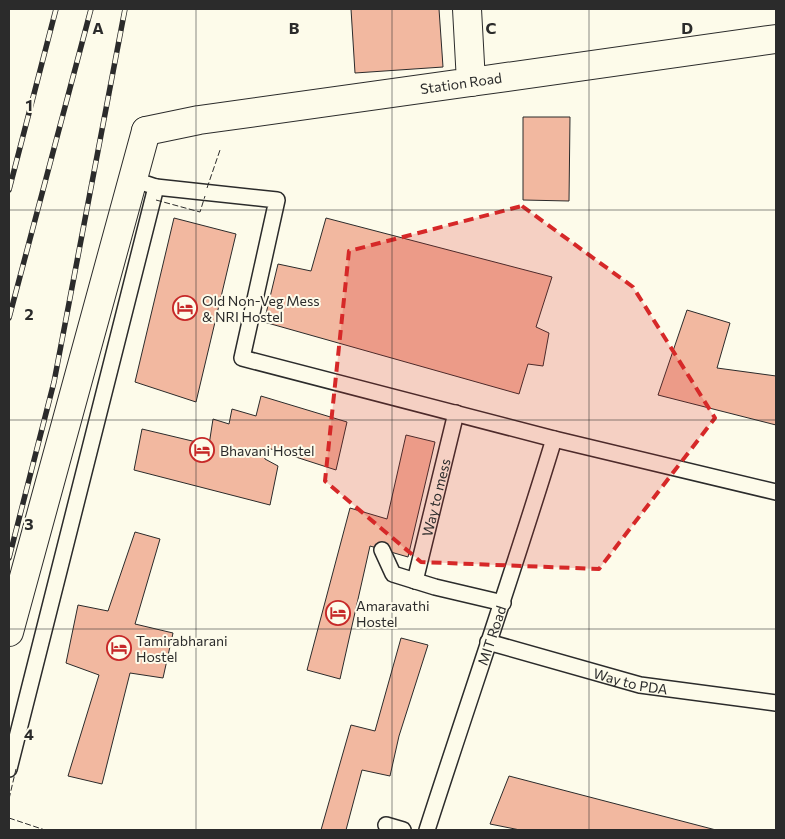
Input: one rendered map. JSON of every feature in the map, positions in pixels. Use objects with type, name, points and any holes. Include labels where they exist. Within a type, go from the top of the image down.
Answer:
[{"type":"street","points":[[467,9],[471,82]]},
{"type":"street","name":"Station Road","points":[[144,183],[146,132],[199,120],[776,39]]},
{"type":"street","points":[[9,632],[144,183]]},
{"type":"lane","points":[[9,769],[144,183],[277,200],[242,358],[554,439],[776,492]]},
{"type":"lane","name":"Way to mess","points":[[414,581],[456,413]]},
{"type":"lane","name":"MIT Road","points":[[427,830],[488,642],[504,603],[554,439]]},
{"type":"lane","points":[[382,550],[393,574],[504,603]]},
{"type":"lane","name":"Way to PDA","points":[[488,642],[640,686],[776,703]]},
{"type":"lane","points":[[386,825],[403,830]]},
{"type":"highlighted area","points":[[522,206],[633,287],[715,418],[599,569],[421,562],[325,481],[349,251]]},
{"type":"building","points":[[351,9],[439,9],[443,67],[355,73]]},
{"type":"building","points":[[523,117],[570,117],[569,201],[523,200]]},
{"type":"building","name":"Old Non-Veg Mess & NRI Hostel","points":[[174,218],[236,234],[196,402],[135,382]]},
{"type":"building","points":[[326,218],[552,277],[536,327],[549,333],[543,366],[528,364],[519,394],[264,322],[278,264],[311,271]]},
{"type":"building","points":[[687,310],[730,323],[717,368],[776,376],[776,425],[658,395]]},
{"type":"building","name":"Bhavani Hostel","points":[[261,396],[347,422],[336,470],[271,449],[263,452],[265,459],[278,466],[270,505],[134,470],[142,429],[209,445],[213,419],[229,424],[232,409],[256,416]]},
{"type":"building","name":"Amaravathi Hostel","points":[[406,435],[435,442],[408,557],[370,546],[340,679],[307,670],[350,508],[387,519]]},
{"type":"building","name":"Tamirabharani Hostel","points":[[135,532],[160,539],[135,624],[173,633],[163,678],[130,673],[102,784],[68,776],[99,675],[66,663],[78,605],[108,611]]},
{"type":"building","points":[[401,638],[428,645],[399,736],[390,776],[362,770],[346,830],[321,830],[351,725],[375,731]]},
{"type":"building","points":[[509,776],[716,830],[520,830],[490,824]]},
{"type":"railway","points":[[9,190],[56,9]]},
{"type":"railway","points":[[9,318],[91,9]]},
{"type":"railway","points":[[9,558],[54,382],[125,9]]},
{"type":"fence","points":[[207,188],[220,150]]},
{"type":"fence","points":[[156,200],[200,212],[205,196]]},
{"type":"fence","points":[[9,799],[16,769]]},
{"type":"fence","points":[[9,818],[45,830]]},
{"type":"place","name":"Old Non-Veg Mess & NRI Hostel","points":[[185,308]]},
{"type":"place","name":"Bhavani Hostel","points":[[202,450]]},
{"type":"place","name":"Amaravathi Hostel","points":[[338,613]]},
{"type":"place","name":"Tamirabharani Hostel","points":[[119,648]]}]
